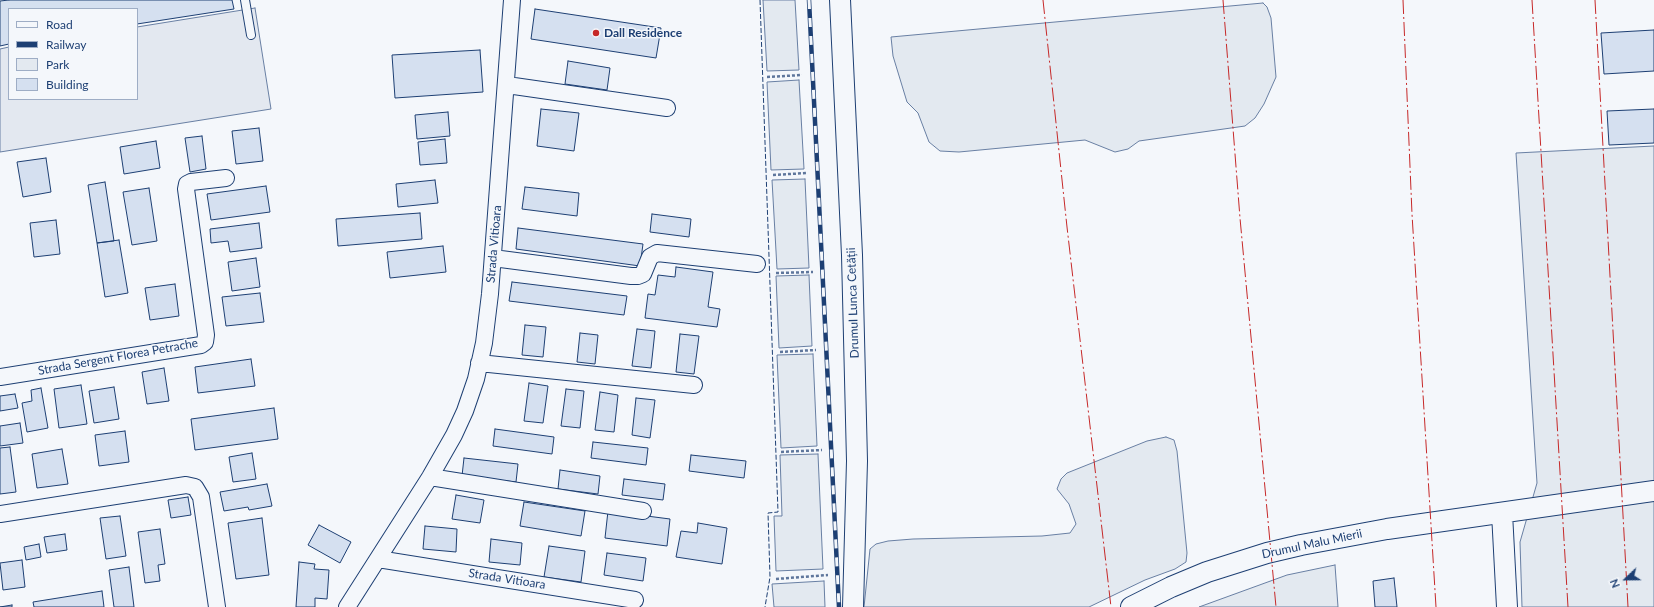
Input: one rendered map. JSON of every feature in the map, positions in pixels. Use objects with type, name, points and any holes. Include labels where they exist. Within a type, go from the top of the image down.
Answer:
[{"type":"street","name":"Strada Vitioara","points":[[347,607],[430,477],[454,435],[465,411],[476,379],[484,343],[512,0]]},
{"type":"street","name":"Drumul Lunca Cetății","points":[[840,0],[850,224],[857,461],[853,607]]},
{"type":"street","points":[[506,85],[667,108]]},
{"type":"street","name":"Strada Sergent Florea Petrache","points":[[0,377],[201,345],[206,342],[186,189],[187,184],[191,182],[226,178]]},
{"type":"street","points":[[492,258],[631,276],[643,274],[650,257],[657,253],[757,264]]},
{"type":"street","points":[[479,363],[694,385]]},
{"type":"street","points":[[430,477],[643,511]]},
{"type":"street","points":[[0,514],[186,485],[195,487],[201,497],[217,607]]},
{"type":"street","name":"Drumul Malu Mierii","points":[[1131,607],[1171,587],[1207,572],[1267,553],[1344,536],[1654,491]]},
{"type":"street","points":[[1502,513],[1507,607]]},
{"type":"street","name":"Strada Vitioara","points":[[378,559],[635,600]]},
{"type":"lane","points":[[245,0],[251,35]]},
{"type":"path","points":[[767,77],[802,75]]},
{"type":"path","points":[[773,175],[807,173]]},
{"type":"path","points":[[776,273],[813,272]]},
{"type":"path","points":[[780,352],[816,350]]},
{"type":"path","points":[[781,452],[822,450]]},
{"type":"path","points":[[776,579],[828,576]]},
{"type":"green space","points":[[763,0],[795,0],[799,70],[767,71]]},
{"type":"green space","points":[[1263,3],[1267,7],[1271,18],[1276,77],[1264,104],[1255,118],[1245,126],[1139,141],[1128,149],[1115,152],[1085,140],[959,152],[940,151],[929,142],[918,113],[907,102],[893,56],[891,37]]},
{"type":"green space","points":[[799,80],[804,169],[771,170],[767,82]]},
{"type":"green space","points":[[1654,146],[1654,607],[1522,607],[1520,542],[1537,483],[1516,153]]},
{"type":"green space","points":[[805,179],[809,268],[777,269],[772,180]]},
{"type":"green space","points":[[809,275],[812,346],[779,348],[776,276]]},
{"type":"green space","points":[[813,354],[817,446],[781,448],[777,355]]},
{"type":"green space","points":[[1166,437],[1174,440],[1177,451],[1187,553],[1186,562],[1175,569],[1145,580],[1089,607],[864,607],[870,549],[876,544],[888,541],[913,539],[1042,536],[1070,533],[1076,524],[1069,504],[1057,489],[1061,479],[1067,473],[1147,441]]},
{"type":"green space","points":[[818,454],[823,569],[776,571],[774,516],[782,516],[780,455]]},
{"type":"green space","points":[[1335,565],[1338,607],[1199,607],[1287,575]]},
{"type":"green space","points":[[824,581],[825,607],[774,607],[772,584]]},
{"type":"shaded area","points":[[255,8],[271,109],[0,152],[0,49],[8,47],[8,100],[138,100],[138,27]]},
{"type":"building","points":[[232,0],[234,9],[138,24],[138,8],[8,8],[8,44],[0,46],[0,1]]},
{"type":"building","name":"Dall Residence","points":[[535,9],[661,28],[656,58],[531,39]]},
{"type":"building","points":[[1654,30],[1654,71],[1604,74],[1601,33]]},
{"type":"building","points":[[480,50],[483,92],[395,98],[392,55]]},
{"type":"building","points":[[568,61],[610,68],[607,90],[565,84]]},
{"type":"building","points":[[541,109],[579,113],[574,151],[537,146]]},
{"type":"building","points":[[1654,109],[1654,143],[1609,145],[1607,111]]},
{"type":"building","points":[[448,112],[450,136],[417,139],[415,115]]},
{"type":"building","points":[[259,128],[263,161],[236,164],[232,131]]},
{"type":"building","points":[[202,136],[206,169],[190,172],[185,138]]},
{"type":"building","points":[[445,139],[447,163],[420,165],[418,142]]},
{"type":"building","points":[[156,141],[160,168],[124,174],[120,147]]},
{"type":"building","points":[[46,158],[51,192],[23,197],[17,162]]},
{"type":"building","points":[[435,180],[438,203],[398,207],[396,184]]},
{"type":"building","points":[[105,182],[114,241],[97,243],[88,185]]},
{"type":"building","points":[[266,186],[270,212],[211,220],[207,194]]},
{"type":"building","points":[[525,187],[579,193],[577,216],[522,209]]},
{"type":"building","points":[[149,188],[157,241],[132,245],[123,192]]},
{"type":"building","points":[[420,213],[422,239],[338,246],[336,219]]},
{"type":"building","points":[[652,214],[691,219],[689,237],[650,232]]},
{"type":"building","points":[[56,220],[60,254],[34,257],[30,223]]},
{"type":"building","points":[[259,223],[262,248],[230,252],[228,241],[211,243],[210,229]]},
{"type":"building","points":[[518,228],[643,244],[640,266],[516,249]]},
{"type":"building","points":[[119,240],[128,293],[105,297],[97,243]]},
{"type":"building","points":[[443,246],[446,272],[390,278],[387,252]]},
{"type":"building","points":[[256,258],[260,287],[232,291],[228,262]]},
{"type":"building","points":[[676,267],[713,272],[708,307],[720,309],[717,327],[645,318],[648,294],[655,295],[658,275],[675,277]]},
{"type":"building","points":[[512,282],[627,296],[624,315],[509,301]]},
{"type":"building","points":[[175,284],[179,316],[150,320],[145,288]]},
{"type":"building","points":[[260,293],[264,322],[226,326],[222,297]]},
{"type":"building","points":[[525,325],[546,327],[543,357],[522,355]]},
{"type":"building","points":[[637,329],[655,331],[651,368],[632,366]]},
{"type":"building","points":[[580,333],[598,335],[595,364],[577,362]]},
{"type":"building","points":[[680,334],[699,336],[694,374],[676,372]]},
{"type":"building","points":[[251,359],[255,386],[198,393],[195,367]]},
{"type":"building","points":[[164,368],[169,401],[147,404],[142,372]]},
{"type":"building","points":[[529,383],[548,386],[543,423],[524,421]]},
{"type":"building","points":[[81,385],[87,424],[59,428],[54,389]]},
{"type":"building","points":[[114,387],[119,419],[94,423],[89,391]]},
{"type":"building","points":[[41,388],[48,428],[27,432],[22,403],[32,401],[31,390]]},
{"type":"building","points":[[566,389],[584,391],[580,428],[561,426]]},
{"type":"building","points":[[600,392],[618,395],[614,432],[595,430]]},
{"type":"building","points":[[15,394],[18,408],[0,411],[0,396]]},
{"type":"building","points":[[636,398],[655,400],[650,438],[632,435]]},
{"type":"building","points":[[274,408],[278,439],[195,450],[191,419]]},
{"type":"building","points":[[20,423],[23,443],[0,446],[0,426]]},
{"type":"building","points":[[495,429],[554,437],[552,454],[493,446]]},
{"type":"building","points":[[125,431],[129,462],[99,466],[95,435]]},
{"type":"building","points":[[593,442],[648,448],[646,465],[591,458]]},
{"type":"building","points":[[10,447],[16,492],[0,494],[0,448]]},
{"type":"building","points":[[62,449],[68,484],[37,488],[32,454]]},
{"type":"building","points":[[252,453],[256,479],[233,482],[229,457]]},
{"type":"building","points":[[691,455],[746,461],[744,478],[689,471]]},
{"type":"building","points":[[464,458],[518,464],[516,482],[462,476]]},
{"type":"building","points":[[560,470],[600,476],[598,494],[558,489]]},
{"type":"building","points":[[624,479],[665,484],[663,500],[622,495]]},
{"type":"building","points":[[267,484],[272,506],[249,510],[248,507],[224,511],[220,492]]},
{"type":"building","points":[[456,495],[484,500],[480,523],[452,519]]},
{"type":"building","points":[[188,497],[191,515],[171,518],[168,500]]},
{"type":"building","points":[[524,502],[585,511],[581,536],[520,526]]},
{"type":"building","points":[[608,511],[670,519],[667,546],[605,538]]},
{"type":"building","points":[[120,516],[126,556],[106,559],[100,518]]},
{"type":"building","points":[[262,518],[269,575],[236,579],[228,523]]},
{"type":"building","points":[[698,523],[727,528],[722,564],[676,557],[681,531],[697,533]]},
{"type":"building","points":[[319,525],[351,542],[340,563],[308,545]]},
{"type":"building","points":[[425,526],[457,529],[456,552],[423,549]]},
{"type":"building","points":[[160,529],[165,564],[158,565],[160,581],[145,583],[138,532]]},
{"type":"building","points":[[65,534],[67,550],[47,553],[44,537]]},
{"type":"building","points":[[491,539],[522,543],[520,565],[489,562]]},
{"type":"building","points":[[39,544],[41,557],[26,560],[24,547]]},
{"type":"building","points":[[549,546],[585,551],[581,582],[544,577]]},
{"type":"building","points":[[607,553],[646,558],[643,581],[604,575]]},
{"type":"building","points":[[22,560],[25,587],[3,590],[0,563]]},
{"type":"building","points":[[299,562],[315,564],[314,569],[329,570],[327,599],[315,598],[315,607],[296,607]]},
{"type":"building","points":[[129,567],[134,607],[114,607],[109,570]]},
{"type":"building","points":[[1394,578],[1397,607],[1375,607],[1373,581]]},
{"type":"building","points":[[102,591],[104,607],[34,607],[33,602]]},
{"type":"building","points":[[12,605],[12,607],[0,607]]},
{"type":"railway","points":[[809,0],[839,607]]},
{"type":"fence","points":[[760,0],[778,512],[768,513],[770,577],[765,607]]},
{"type":"power","points":[[1043,0],[1067,227],[1111,607]]},
{"type":"power","points":[[1223,0],[1240,218],[1276,607]]},
{"type":"power","points":[[1403,0],[1412,214],[1436,607]]},
{"type":"power","points":[[1532,0],[1568,607]]},
{"type":"power","points":[[1595,0],[1628,607]]},
{"type":"place","name":"Dall Residence","points":[[596,33]]}]
